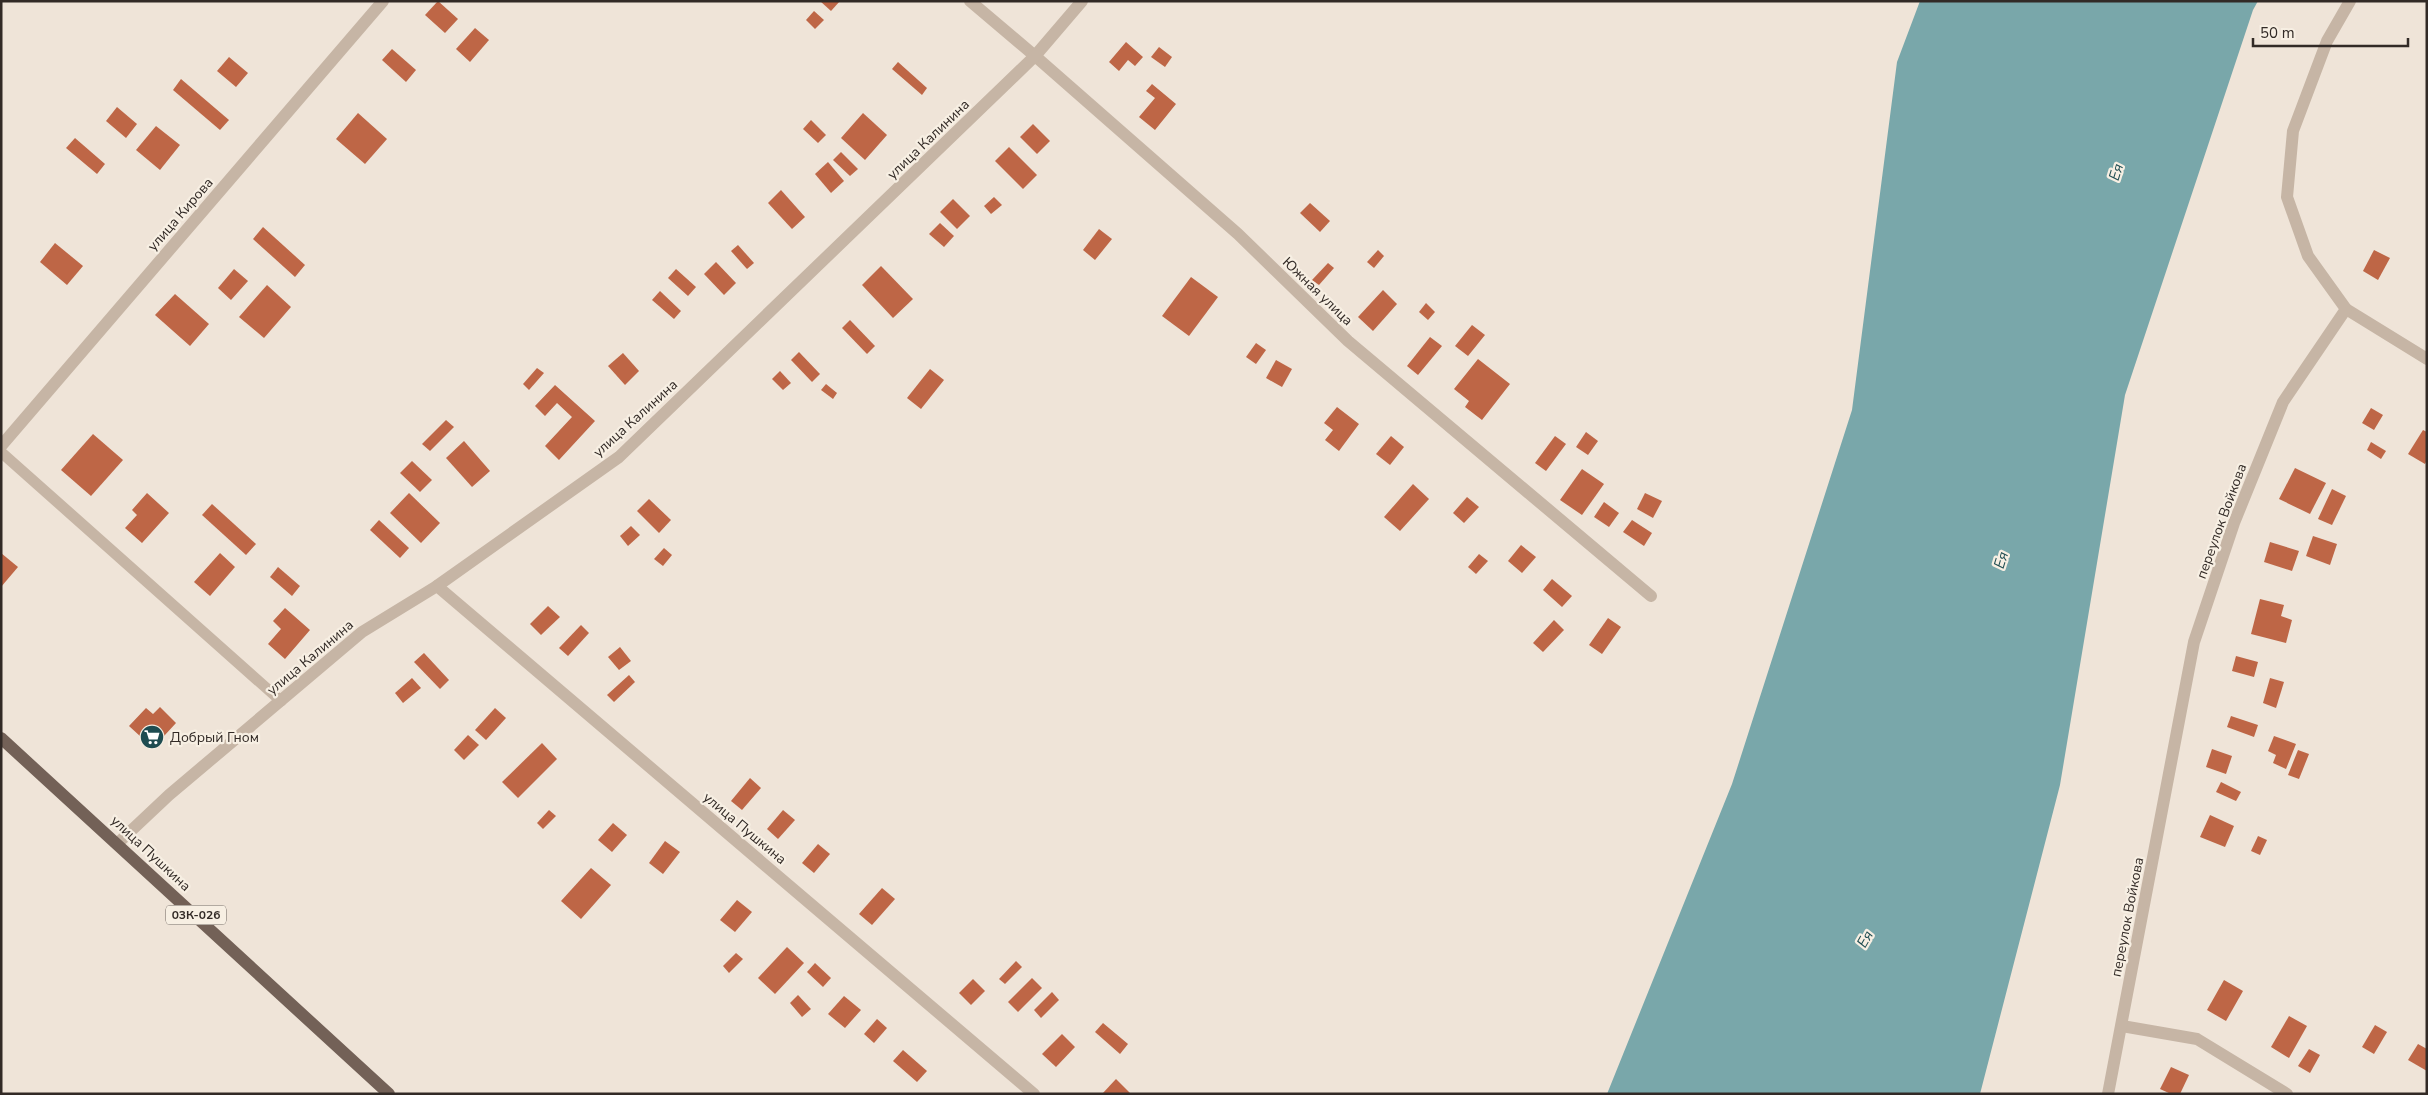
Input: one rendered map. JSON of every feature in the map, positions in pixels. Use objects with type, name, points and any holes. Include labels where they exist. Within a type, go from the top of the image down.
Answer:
[{"type":"main road","name":"улица Пушкина","points":[[1,738],[118,843],[389,1094]]},
{"type":"street","name":"улица Кирова","points":[[1,446],[382,1]]},
{"type":"street","name":"Южная улица","points":[[970,1],[1238,234],[1348,341],[1651,596]]},
{"type":"street","name":"улица Калинина","points":[[118,843],[169,795],[362,632],[437,586],[620,457],[1035,56],[1082,1]]},
{"type":"street","points":[[2350,1],[2327,41],[2293,131],[2287,196],[2308,256],[2346,309],[2427,359]]},
{"type":"street","name":"переулок Войкова","points":[[2108,1094],[2194,642],[2234,524],[2284,402],[2346,309]]},
{"type":"street","name":"улица Пушкина","points":[[437,586],[1034,1094]]},
{"type":"street","points":[[2122,1026],[2197,1039],[2287,1094]]},
{"type":"lane","points":[[1,452],[281,701]]},
{"type":"water","name":"Ея","points":[[1920,1],[2258,1],[2253,10],[2125,395],[2060,785],[1980,1094],[1607,1094],[1732,784],[1852,410],[1897,62]]},
{"type":"building","points":[[438,1],[458,19],[445,33],[425,15]]},
{"type":"building","points":[[820,1],[840,1],[831,11]]},
{"type":"building","points":[[814,11],[824,20],[815,29],[806,20]]},
{"type":"building","points":[[475,28],[489,40],[470,62],[456,49]]},
{"type":"building","points":[[1126,42],[1143,57],[1135,66],[1128,60],[1119,71],[1109,62]]},
{"type":"building","points":[[1159,47],[1172,57],[1165,67],[1151,57]]},
{"type":"building","points":[[392,49],[416,70],[406,82],[382,60]]},
{"type":"building","points":[[229,57],[248,73],[236,87],[217,71]]},
{"type":"building","points":[[898,62],[927,88],[922,95],[892,69]]},
{"type":"building","points":[[181,79],[229,120],[220,130],[173,90]]},
{"type":"building","points":[[1152,84],[1176,104],[1155,130],[1139,117],[1155,98],[1146,91]]},
{"type":"building","points":[[117,107],[137,124],[126,138],[106,121]]},
{"type":"building","points":[[358,113],[387,139],[365,164],[336,139]]},
{"type":"building","points":[[863,113],[887,135],[865,160],[841,138]]},
{"type":"building","points":[[811,120],[826,135],[818,143],[803,129]]},
{"type":"building","points":[[1033,124],[1050,141],[1037,154],[1020,137]]},
{"type":"building","points":[[156,126],[180,145],[160,170],[136,150]]},
{"type":"building","points":[[75,138],[105,164],[97,174],[66,148]]},
{"type":"building","points":[[1009,147],[1037,175],[1023,189],[995,161]]},
{"type":"building","points":[[841,152],[858,169],[850,176],[833,160]]},
{"type":"building","points":[[828,162],[844,181],[831,193],[815,174]]},
{"type":"building","points":[[781,190],[805,217],[792,229],[768,203]]},
{"type":"building","points":[[994,197],[1002,205],[991,214],[984,206]]},
{"type":"building","points":[[953,199],[970,216],[957,229],[940,212]]},
{"type":"building","points":[[1310,203],[1330,221],[1320,232],[1300,213]]},
{"type":"building","points":[[940,223],[954,236],[944,247],[929,234]]},
{"type":"building","points":[[263,227],[305,265],[295,277],[253,239]]},
{"type":"building","points":[[1099,229],[1112,239],[1095,260],[1083,250]]},
{"type":"building","points":[[55,243],[83,266],[67,285],[40,262]]},
{"type":"building","points":[[738,245],[754,263],[747,269],[731,251]]},
{"type":"building","points":[[1378,250],[1384,256],[1374,268],[1367,262]]},
{"type":"building","points":[[2374,250],[2390,258],[2378,280],[2363,271]]},
{"type":"building","points":[[716,262],[736,283],[724,295],[704,274]]},
{"type":"building","points":[[1328,263],[1334,268],[1319,285],[1312,280]]},
{"type":"building","points":[[881,266],[913,299],[893,318],[862,285]]},
{"type":"building","points":[[234,269],[248,281],[231,300],[218,288]]},
{"type":"building","points":[[676,269],[696,287],[688,296],[668,278]]},
{"type":"building","points":[[1191,277],[1218,297],[1189,336],[1162,316]]},
{"type":"building","points":[[267,285],[291,307],[264,338],[239,317]]},
{"type":"building","points":[[1383,290],[1397,304],[1373,331],[1358,317]]},
{"type":"building","points":[[660,291],[681,311],[674,319],[652,300]]},
{"type":"building","points":[[175,294],[209,324],[190,346],[155,315]]},
{"type":"building","points":[[1426,303],[1435,312],[1428,320],[1419,312]]},
{"type":"building","points":[[850,320],[875,346],[867,354],[842,328]]},
{"type":"building","points":[[1472,325],[1485,335],[1468,356],[1455,346]]},
{"type":"building","points":[[1430,337],[1442,346],[1418,375],[1407,366]]},
{"type":"building","points":[[1256,343],[1266,350],[1256,364],[1246,357]]},
{"type":"building","points":[[799,352],[820,374],[812,382],[791,360]]},
{"type":"building","points":[[623,353],[639,371],[625,385],[608,366]]},
{"type":"building","points":[[1478,359],[1510,384],[1482,420],[1465,407],[1469,401],[1454,389]]},
{"type":"building","points":[[1276,360],[1292,369],[1282,387],[1266,378]]},
{"type":"building","points":[[537,368],[544,373],[529,390],[523,384]]},
{"type":"building","points":[[930,369],[944,380],[921,409],[907,398]]},
{"type":"building","points":[[780,371],[791,383],[783,390],[772,379]]},
{"type":"building","points":[[826,384],[837,393],[833,399],[821,390]]},
{"type":"building","points":[[555,385],[595,421],[559,460],[545,446],[572,417],[557,403],[545,416],[535,406]]},
{"type":"building","points":[[1337,407],[1359,424],[1339,451],[1325,440],[1333,430],[1324,423]]},
{"type":"building","points":[[2371,408],[2383,415],[2374,430],[2362,423]]},
{"type":"building","points":[[446,420],[454,427],[430,451],[422,444]]},
{"type":"building","points":[[2423,430],[2427,432],[2427,460],[2425,464],[2408,454]]},
{"type":"building","points":[[1586,432],[1598,441],[1588,455],[1576,447]]},
{"type":"building","points":[[93,434],[123,460],[91,496],[61,470]]},
{"type":"building","points":[[1391,436],[1404,447],[1390,465],[1376,454]]},
{"type":"building","points":[[1555,436],[1566,444],[1546,471],[1535,463]]},
{"type":"building","points":[[464,441],[490,471],[472,487],[446,458]]},
{"type":"building","points":[[2371,442],[2386,451],[2381,459],[2367,450]]},
{"type":"building","points":[[412,461],[432,480],[420,492],[400,473]]},
{"type":"building","points":[[2295,468],[2326,483],[2310,514],[2279,499]]},
{"type":"building","points":[[1582,469],[1604,484],[1582,515],[1560,500]]},
{"type":"building","points":[[1413,484],[1429,499],[1400,531],[1384,517]]},
{"type":"building","points":[[2332,489],[2346,496],[2332,525],[2318,519]]},
{"type":"building","points":[[147,493],[169,513],[142,543],[125,528],[137,515],[132,510]]},
{"type":"building","points":[[409,493],[440,523],[421,543],[390,513]]},
{"type":"building","points":[[1645,493],[1662,501],[1653,518],[1637,509]]},
{"type":"building","points":[[1467,497],[1479,507],[1464,523],[1453,513]]},
{"type":"building","points":[[649,499],[671,520],[659,533],[637,511]]},
{"type":"building","points":[[1604,502],[1619,513],[1609,527],[1594,517]]},
{"type":"building","points":[[212,504],[256,544],[246,555],[202,515]]},
{"type":"building","points":[[379,520],[409,548],[400,558],[370,530]]},
{"type":"building","points":[[1632,520],[1652,533],[1644,546],[1623,532]]},
{"type":"building","points":[[631,526],[640,535],[628,546],[620,536]]},
{"type":"building","points":[[2313,536],[2337,544],[2330,565],[2306,556]]},
{"type":"building","points":[[2270,542],[2299,551],[2292,571],[2264,562]]},
{"type":"building","points":[[1521,545],[1536,557],[1522,573],[1508,561]]},
{"type":"building","points":[[664,548],[672,555],[663,566],[654,559]]},
{"type":"building","points":[[1,553],[18,567],[1,587]]},
{"type":"building","points":[[220,553],[235,567],[210,596],[194,582]]},
{"type":"building","points":[[1479,554],[1488,561],[1476,574],[1468,567]]},
{"type":"building","points":[[278,567],[300,586],[292,596],[270,577]]},
{"type":"building","points":[[1552,579],[1572,596],[1562,607],[1543,590]]},
{"type":"building","points":[[2260,599],[2284,605],[2281,616],[2292,620],[2286,643],[2251,634]]},
{"type":"building","points":[[548,606],[560,617],[541,635],[530,624]]},
{"type":"building","points":[[285,608],[310,630],[285,659],[268,644],[281,629],[273,621]]},
{"type":"building","points":[[1608,618],[1621,627],[1602,654],[1589,645]]},
{"type":"building","points":[[1554,620],[1564,630],[1543,652],[1533,643]]},
{"type":"building","points":[[581,625],[589,633],[568,656],[559,648]]},
{"type":"building","points":[[620,647],[631,661],[619,670],[608,657]]},
{"type":"building","points":[[424,653],[449,680],[440,689],[414,662]]},
{"type":"building","points":[[2236,656],[2258,662],[2254,677],[2232,671]]},
{"type":"building","points":[[629,675],[635,682],[614,702],[607,695]]},
{"type":"building","points":[[412,678],[421,688],[403,703],[395,693]]},
{"type":"building","points":[[2270,678],[2284,682],[2276,708],[2263,703]]},
{"type":"building","name":"Добрый Гном","points":[[160,707],[176,723],[153,748],[129,726],[146,708],[153,714]]},
{"type":"building","points":[[495,708],[506,718],[486,740],[475,730]]},
{"type":"building","points":[[2231,716],[2258,725],[2254,737],[2227,727]]},
{"type":"building","points":[[468,735],[479,745],[464,760],[454,750]]},
{"type":"building","points":[[2274,736],[2296,744],[2286,769],[2273,763],[2276,755],[2268,751]]},
{"type":"building","points":[[542,743],[557,759],[518,798],[502,782]]},
{"type":"building","points":[[2212,749],[2232,756],[2226,774],[2206,767]]},
{"type":"building","points":[[2298,750],[2309,754],[2299,779],[2288,775]]},
{"type":"building","points":[[750,778],[761,788],[742,810],[731,801]]},
{"type":"building","points":[[2221,782],[2241,792],[2236,801],[2216,792]]},
{"type":"building","points":[[549,810],[556,816],[543,829],[537,823]]},
{"type":"building","points":[[783,810],[795,820],[778,839],[767,829]]},
{"type":"building","points":[[2210,815],[2234,826],[2225,847],[2200,837]]},
{"type":"building","points":[[613,823],[627,835],[612,852],[598,840]]},
{"type":"building","points":[[2258,836],[2267,840],[2260,855],[2251,851]]},
{"type":"building","points":[[665,841],[680,852],[663,874],[649,863]]},
{"type":"building","points":[[818,844],[830,854],[814,873],[802,863]]},
{"type":"building","points":[[591,868],[611,885],[581,919],[561,901]]},
{"type":"building","points":[[882,888],[895,899],[872,925],[859,914]]},
{"type":"building","points":[[737,900],[752,912],[735,932],[720,920]]},
{"type":"building","points":[[787,947],[804,963],[775,994],[758,978]]},
{"type":"building","points":[[736,953],[743,959],[729,973],[723,966]]},
{"type":"building","points":[[1016,961],[1022,967],[1005,984],[999,979]]},
{"type":"building","points":[[815,963],[831,978],[823,987],[807,972]]},
{"type":"building","points":[[1032,978],[1042,988],[1018,1012],[1008,1002]]},
{"type":"building","points":[[973,979],[985,991],[971,1005],[959,993]]},
{"type":"building","points":[[2224,980],[2243,991],[2226,1021],[2207,1010]]},
{"type":"building","points":[[1052,992],[1059,1000],[1041,1018],[1034,1010]]},
{"type":"building","points":[[798,995],[811,1009],[802,1017],[790,1003]]},
{"type":"building","points":[[844,996],[861,1010],[845,1028],[828,1014]]},
{"type":"building","points":[[2289,1016],[2307,1026],[2289,1058],[2271,1047]]},
{"type":"building","points":[[877,1019],[887,1028],[874,1043],[864,1034]]},
{"type":"building","points":[[1103,1023],[1128,1044],[1120,1054],[1095,1032]]},
{"type":"building","points":[[2375,1025],[2387,1032],[2374,1054],[2362,1047]]},
{"type":"building","points":[[1062,1034],[1075,1047],[1056,1067],[1042,1054]]},
{"type":"building","points":[[2418,1044],[2427,1049],[2427,1071],[2408,1060]]},
{"type":"building","points":[[2309,1049],[2320,1055],[2310,1073],[2298,1066]]},
{"type":"building","points":[[903,1050],[927,1071],[917,1082],[893,1061]]},
{"type":"building","points":[[2171,1067],[2189,1075],[2180,1094],[2171,1094],[2160,1089]]},
{"type":"building","points":[[1116,1079],[1131,1094],[1102,1094]]},
{"type":"place","name":"Добрый Гном","points":[[152,737]]}]
